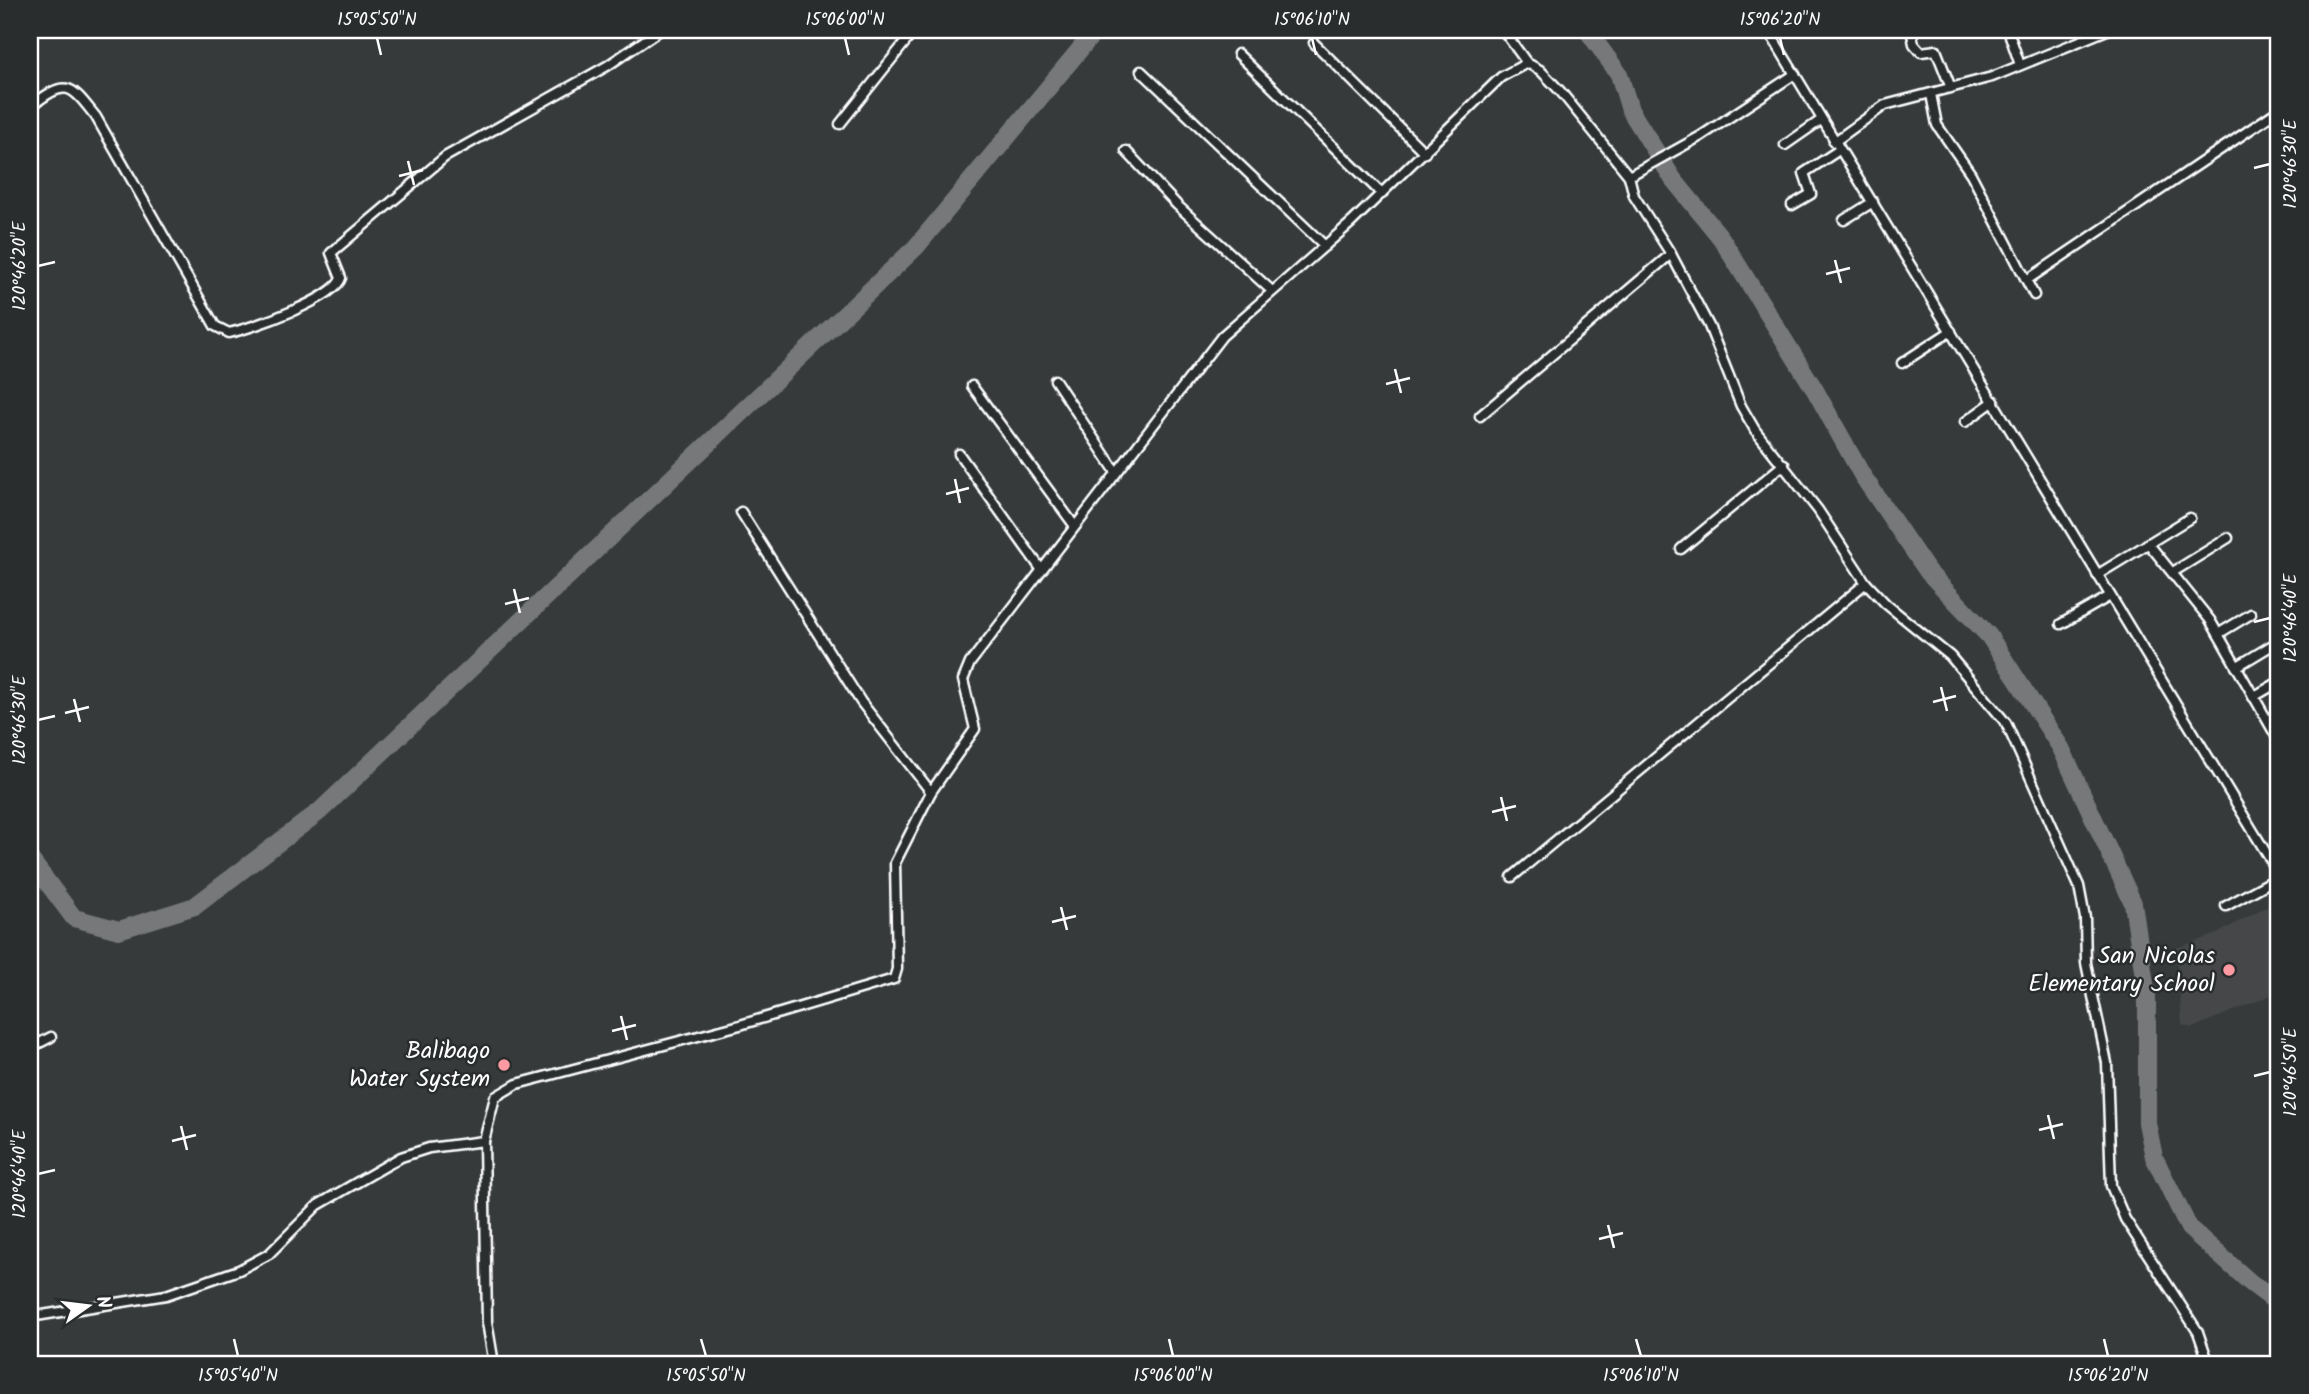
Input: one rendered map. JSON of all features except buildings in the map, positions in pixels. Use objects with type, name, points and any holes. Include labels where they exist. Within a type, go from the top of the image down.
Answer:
[{"type":"street","points":[[30,107],[60,88],[69,87],[75,91],[96,117],[215,326],[229,333],[278,317],[332,290],[341,278],[331,253],[445,157],[607,66],[660,30]]},
{"type":"street","points":[[841,124],[915,30]]},
{"type":"street","points":[[1503,30],[1527,63],[1541,70],[1561,92],[1629,176],[1634,196],[1671,254],[1725,360],[1741,406],[1755,430],[1784,464],[1866,583],[1886,604],[1950,656],[1998,710],[2079,886],[2083,903],[2086,963],[2105,1040],[2111,1186],[2125,1219],[2198,1332],[2209,1364]]},
{"type":"street","points":[[1768,30],[2279,876],[2226,906]]},
{"type":"street","points":[[1911,30],[1917,49],[1922,52],[1936,50],[1951,88]]},
{"type":"street","points":[[2008,30],[2020,65]]},
{"type":"street","points":[[1793,205],[1811,194],[1804,173],[1885,105],[1992,77],[2107,30]]},
{"type":"street","points":[[1314,43],[1425,153]]},
{"type":"street","points":[[1238,54],[1382,194]]},
{"type":"street","points":[[494,1364],[487,1322],[484,1141],[495,1097],[504,1090],[740,1026],[894,979],[897,969],[895,863],[930,792],[975,729],[963,680],[966,670],[1074,525],[1222,336],[1382,194],[1501,77],[1527,63]]},
{"type":"street","points":[[1142,71],[1325,246]]},
{"type":"street","points":[[1629,176],[1676,151],[1795,74]]},
{"type":"street","points":[[1931,94],[1937,125],[1970,174],[2034,296]]},
{"type":"street","points":[[2027,280],[2279,110]]},
{"type":"street","points":[[1785,145],[1821,120]]},
{"type":"street","points":[[1126,151],[1177,205],[1272,291]]},
{"type":"street","points":[[1844,220],[1873,202]]},
{"type":"street","points":[[1480,416],[1671,254]]},
{"type":"street","points":[[1902,363],[1951,331]]},
{"type":"street","points":[[1055,380],[1116,472]]},
{"type":"street","points":[[972,386],[1074,525]]},
{"type":"street","points":[[1965,422],[1994,401]]},
{"type":"street","points":[[960,454],[1041,569]]},
{"type":"street","points":[[1681,549],[1784,464]]},
{"type":"street","points":[[741,512],[861,702],[930,792]]},
{"type":"street","points":[[2097,575],[2190,518]]},
{"type":"street","points":[[2173,572],[2228,538]]},
{"type":"street","points":[[2148,543],[2173,572],[2218,634],[2279,741]]},
{"type":"street","points":[[1512,877],[1866,583]]},
{"type":"street","points":[[2061,624],[2110,596]]},
{"type":"street","points":[[2218,634],[2251,614]]},
{"type":"street","points":[[2236,667],[2279,641]]},
{"type":"street","points":[[2253,696],[2279,682]]},
{"type":"street","points":[[30,1048],[51,1037]]},
{"type":"street","points":[[30,1317],[166,1296],[239,1270],[269,1254],[318,1205],[401,1157],[429,1148],[484,1141]]},
{"type":"shaded area","name":"San Nicolas Elementary School","points":[[2279,899],[2279,992],[2192,1028],[2182,1025],[2176,948],[2215,935]]},
{"type":"waterway","points":[[30,859],[74,918],[119,930],[195,906],[320,811],[916,247],[1096,30]]},
{"type":"waterway","points":[[1587,30],[1619,74],[1630,110],[1673,179],[1721,238],[1815,390],[1862,475],[1928,572],[1989,636],[2061,748],[2133,903],[2147,997],[2147,1123],[2154,1157],[2189,1228],[2279,1304]]},
{"type":"place","name":"San Nicolas Elementary School","points":[[2229,970]]},
{"type":"place","name":"Balibago Water System","points":[[504,1065]]}]
